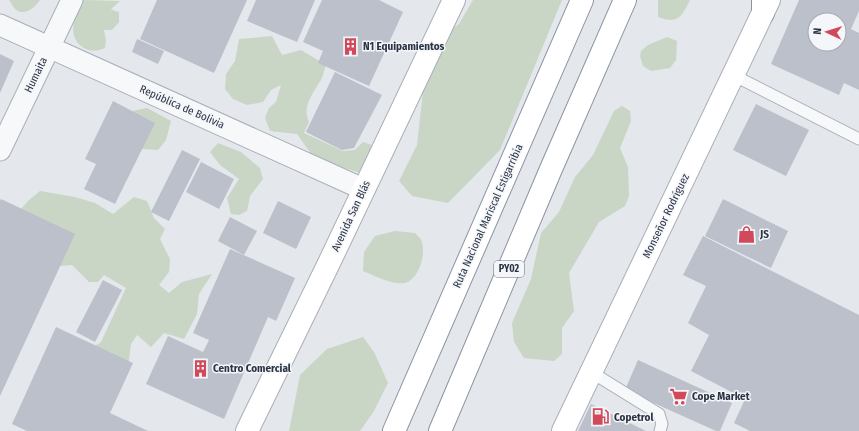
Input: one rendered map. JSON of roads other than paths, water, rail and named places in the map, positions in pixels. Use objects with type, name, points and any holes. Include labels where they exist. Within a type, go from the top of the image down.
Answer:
[{"type":"main road","name":"Avenida San Blás","points":[[247,431],[454,0]]},
{"type":"main road","name":"Ruta Nacional Mariscal Estigarribia","points":[[394,431],[582,0]]},
{"type":"main road","name":"PY02","points":[[440,431],[547,176],[625,0]]},
{"type":"main road","name":"Monseñor Rodríguez","points":[[563,431],[733,75],[765,4]]},
{"type":"street","name":"Humaita","points":[[0,150],[72,0]]},
{"type":"street","name":"República de Bolivia","points":[[0,25],[363,189]]},
{"type":"lane","points":[[733,75],[859,139]]},
{"type":"lane","points":[[591,372],[659,414],[662,424],[660,431]]},
{"type":"place","name":"N1 Equipamientos","points":[[350,46]]},
{"type":"place","name":"JS","points":[[747,234]]},
{"type":"place","name":"Centro Comercial","points":[[200,368]]},
{"type":"place","name":"Cope Market","points":[[679,396]]},
{"type":"place","name":"Copetrol","points":[[601,417]]}]
